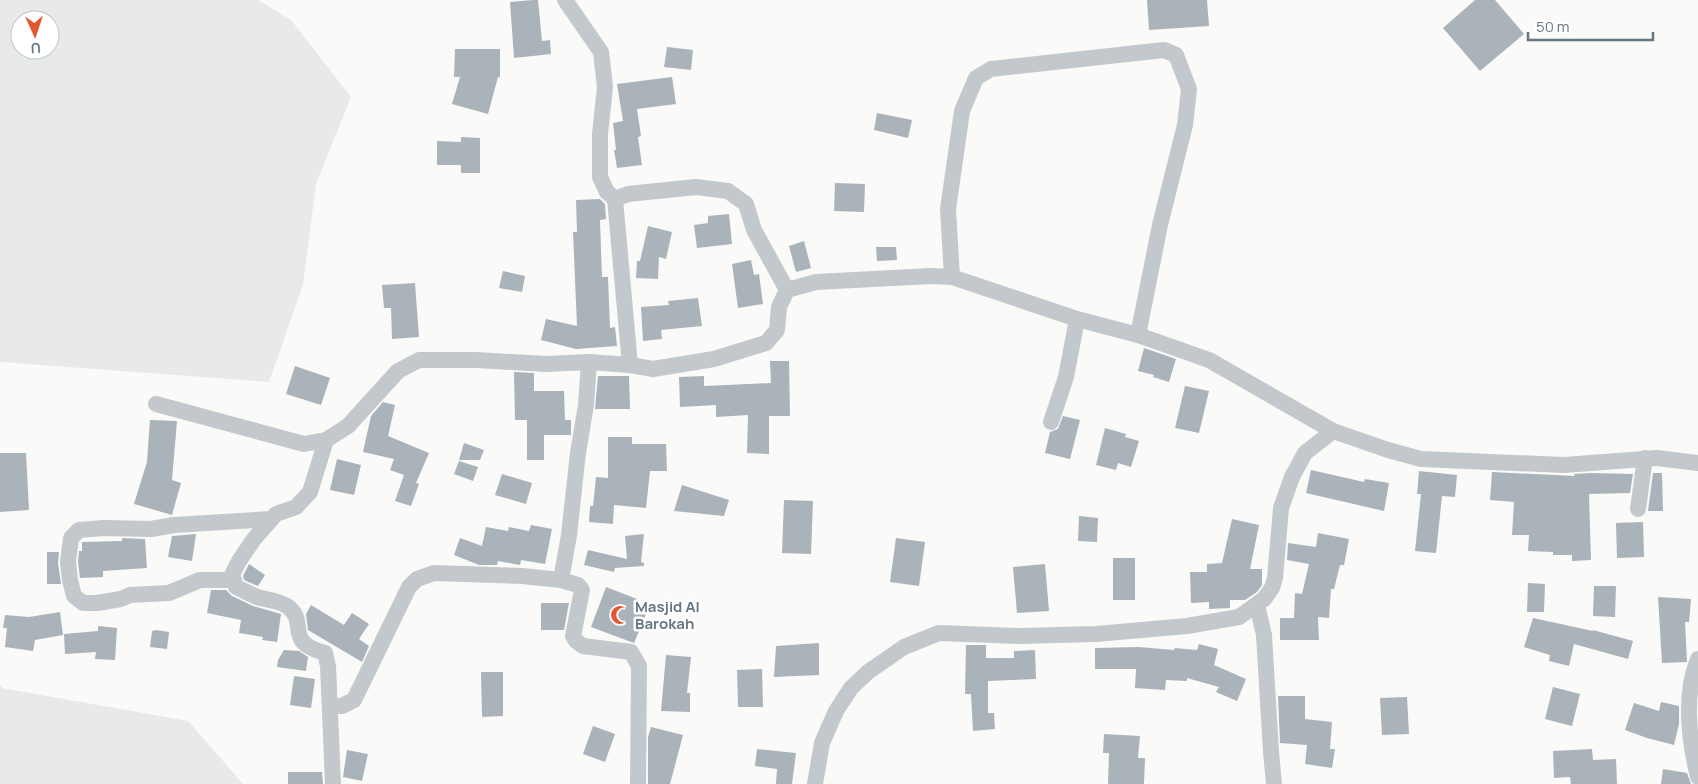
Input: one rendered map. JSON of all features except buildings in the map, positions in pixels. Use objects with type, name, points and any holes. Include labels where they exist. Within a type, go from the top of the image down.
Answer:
[{"type":"street","points":[[565,0],[601,52],[605,87],[600,134],[600,177],[606,192],[615,199],[630,365]]},
{"type":"street","points":[[952,277],[948,209],[962,111],[976,78],[991,68],[1164,50],[1176,55],[1189,88],[1185,125],[1160,225],[1138,335]]},
{"type":"street","points":[[615,199],[628,194],[696,187],[728,191],[746,204],[754,230],[787,290]]},
{"type":"street","points":[[156,404],[304,444],[326,440],[348,426],[398,372],[419,360],[476,360],[546,364],[589,362],[653,369],[662,368],[714,359],[766,343],[777,330],[779,307],[787,290],[816,282],[931,276],[952,277],[1077,318],[1138,335],[1209,360],[1333,431],[1421,459],[1564,465],[1657,458],[1698,463]]},
{"type":"street","points":[[1051,422],[1066,377],[1077,318]]},
{"type":"street","points":[[561,580],[569,535],[586,406],[589,362]]},
{"type":"street","points":[[815,784],[822,743],[836,711],[851,688],[862,677],[904,647],[939,633],[1021,636],[1096,634],[1187,626],[1239,617],[1257,605],[1272,588],[1275,578],[1281,508],[1292,477],[1306,453],[1333,431]]},
{"type":"street","points":[[326,440],[310,492],[296,507],[276,514],[254,539],[232,575],[236,587],[258,597],[277,601],[287,606],[295,614],[298,623],[297,631],[302,643],[314,650],[325,653],[328,666],[333,784]]},
{"type":"street","points":[[1638,509],[1645,458]]},
{"type":"street","points":[[234,580],[200,580],[169,593],[130,595],[120,599],[83,603],[74,596],[70,580],[68,562],[71,538],[79,530],[151,528],[271,520]]},
{"type":"street","points":[[330,706],[342,706],[354,700],[409,587],[417,579],[434,573],[450,573],[522,576],[561,580],[578,585],[582,590],[574,636],[576,641],[583,646],[631,652],[639,666],[638,784]]},
{"type":"street","points":[[1257,605],[1264,635],[1274,784]]},
{"type":"street","points":[[1698,659],[1692,672],[1689,716],[1693,757],[1698,777]]},
{"type":"shaded area","points":[[0,0],[258,0],[291,20],[351,97],[316,184],[303,285],[269,382],[0,362]]},
{"type":"shaded area","points":[[0,685],[2,688],[188,721],[243,784],[0,784]]},
{"type":"place","name":"Masjid Al Barokah","points":[[620,615]]}]
